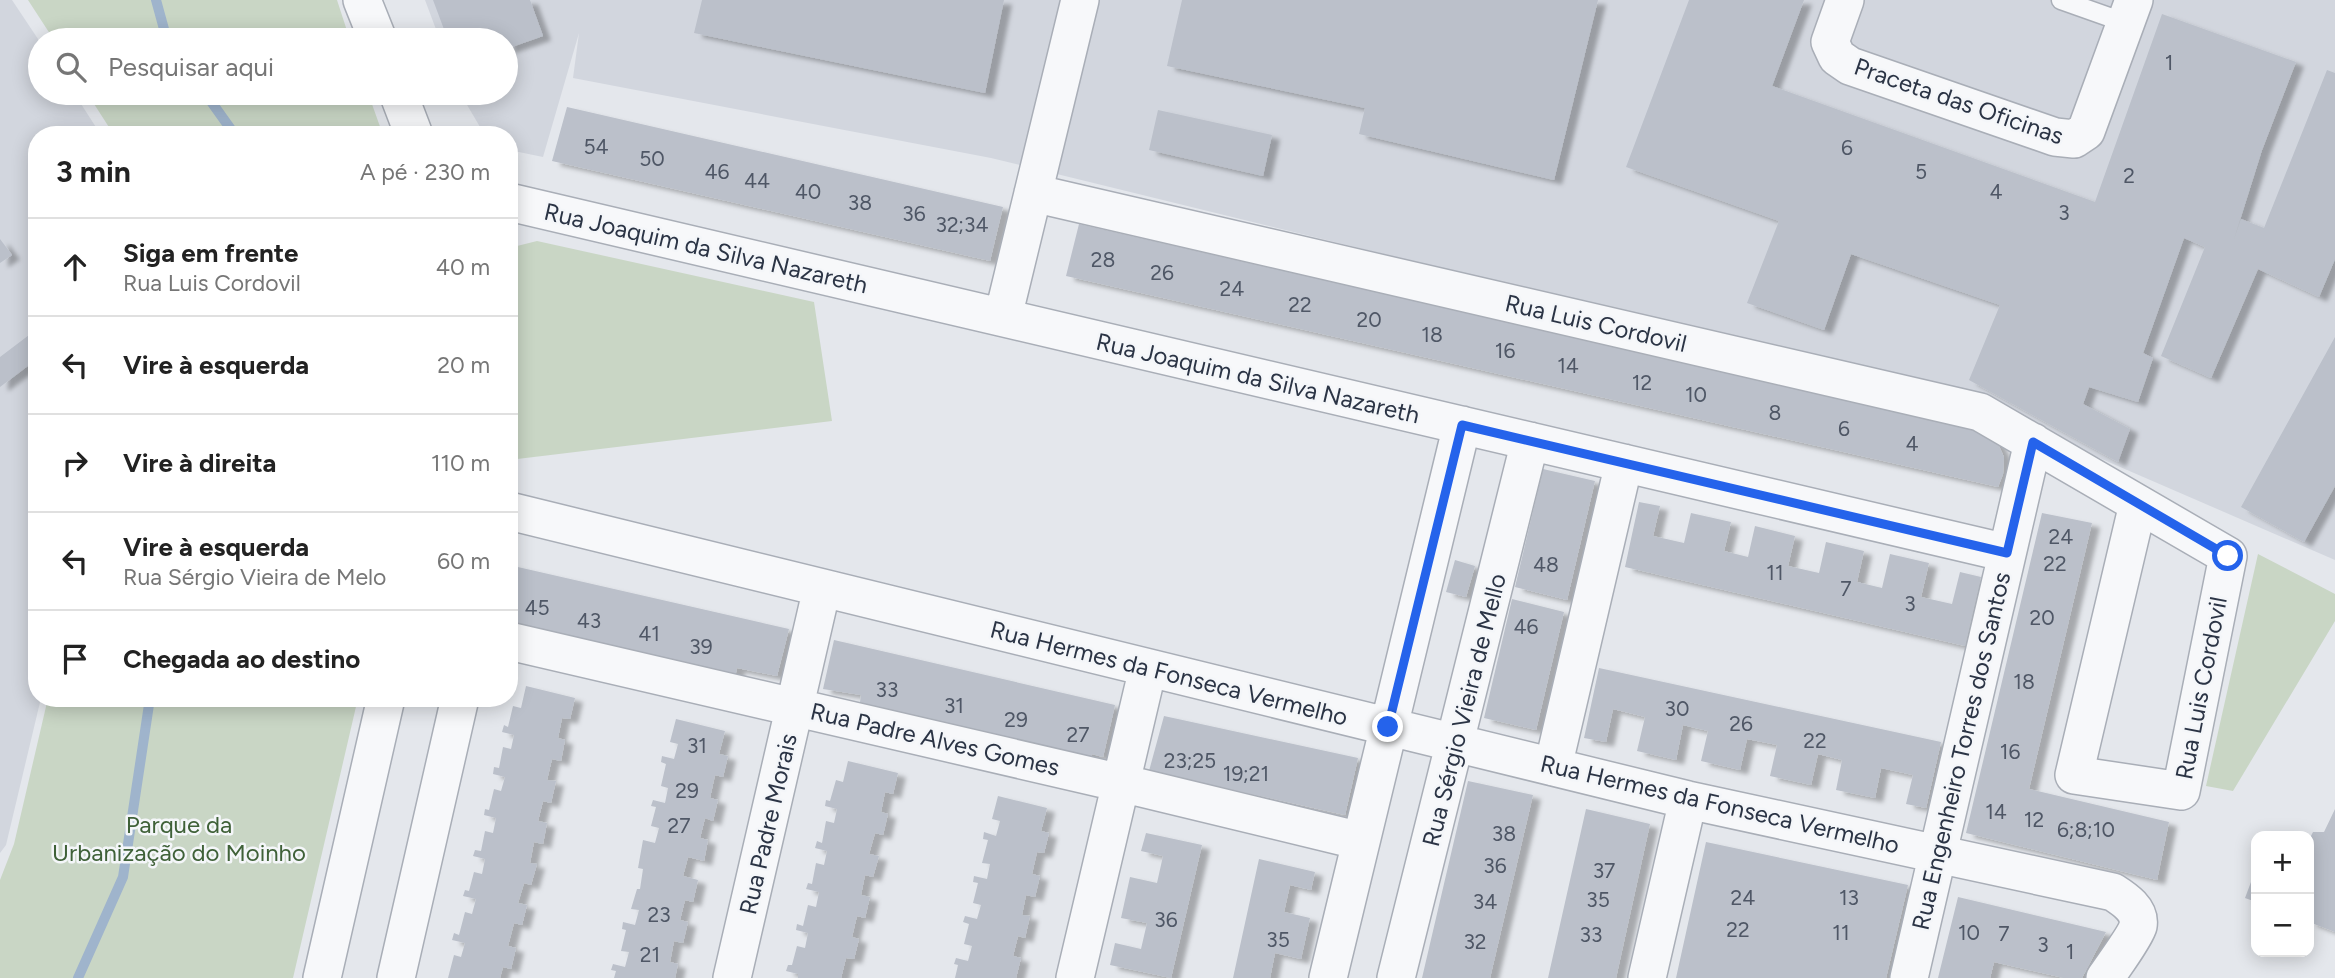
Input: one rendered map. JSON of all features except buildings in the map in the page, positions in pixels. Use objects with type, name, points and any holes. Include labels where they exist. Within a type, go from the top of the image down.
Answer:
[{"type":"street","points":[[362,0],[372,28]]},
{"type":"street","points":[[1003,317],[1080,0]]},
{"type":"street","name":"Praceta das Oficinas","points":[[1845,0],[1830,42],[1837,57],[1850,66],[2056,137],[2074,139],[2086,131],[2130,12]]},
{"type":"street","points":[[403,105],[411,126]]},
{"type":"street","name":"Rua Luis Cordovil","points":[[1033,192],[1980,412],[2228,556],[2181,791],[2074,775],[2138,504]]},
{"type":"street","name":"Rua Joaquim da Silva Nazareth","points":[[518,204],[2007,553]]},
{"type":"street","points":[[1328,978],[1462,425]]},
{"type":"street","name":"Rua Sérgio Vieira de Mello","points":[[1396,978],[1530,441]]},
{"type":"street","name":"Rua Engenheiro Torres dos Santos","points":[[1909,978],[2033,442]]},
{"type":"street","points":[[1553,767],[1624,463]]},
{"type":"street","name":"Rua Hermes da Fonseca Vermelho","points":[[518,513],[1688,800],[2113,892],[2125,899],[2136,912],[2138,926],[2105,978]]},
{"type":"street","name":"Rua Padre Morais","points":[[732,978],[822,588]]},
{"type":"street","name":"Rua Padre Alves Gomes","points":[[518,643],[1361,841]]},
{"type":"street","points":[[1075,978],[1148,668]]},
{"type":"street","points":[[322,978],[384,707]]},
{"type":"street","points":[[396,978],[458,707]]},
{"type":"street","points":[[1647,978],[1688,800]]},
{"type":"lane","points":[[2061,0],[2130,12]]},
{"type":"shaded area","points":[[0,0],[12,0],[31,28],[28,28],[28,105],[82,105],[95,126],[28,126],[28,707],[39,707],[6,845],[0,853]]},
{"type":"shaded area","points":[[425,0],[2335,0],[2335,560],[1957,394],[991,158],[573,78],[579,33],[543,157],[518,152],[518,126],[479,126],[467,105],[518,105],[518,28],[436,28]]},
{"type":"green space","points":[[28,0],[337,0],[346,28],[46,28]]},
{"type":"green space","points":[[95,105],[372,105],[380,126],[108,126]]},
{"type":"green space","points":[[537,241],[814,302],[832,421],[518,459],[518,246]]},
{"type":"green space","points":[[2258,554],[2335,594],[2335,621],[2233,791],[2206,786]]},
{"type":"green space","name":"Parque da Urbanização do Moinho","points":[[46,707],[356,707],[293,978],[0,978],[0,880],[14,844]]},
{"type":"waterway","points":[[156,0],[164,28]]},
{"type":"waterway","points":[[214,105],[229,126]]},
{"type":"waterway","points":[[78,978],[123,877],[149,707]]},
{"type":"route","points":[[1388,727],[1462,425],[2007,553],[2033,442],[2228,556]]}]
